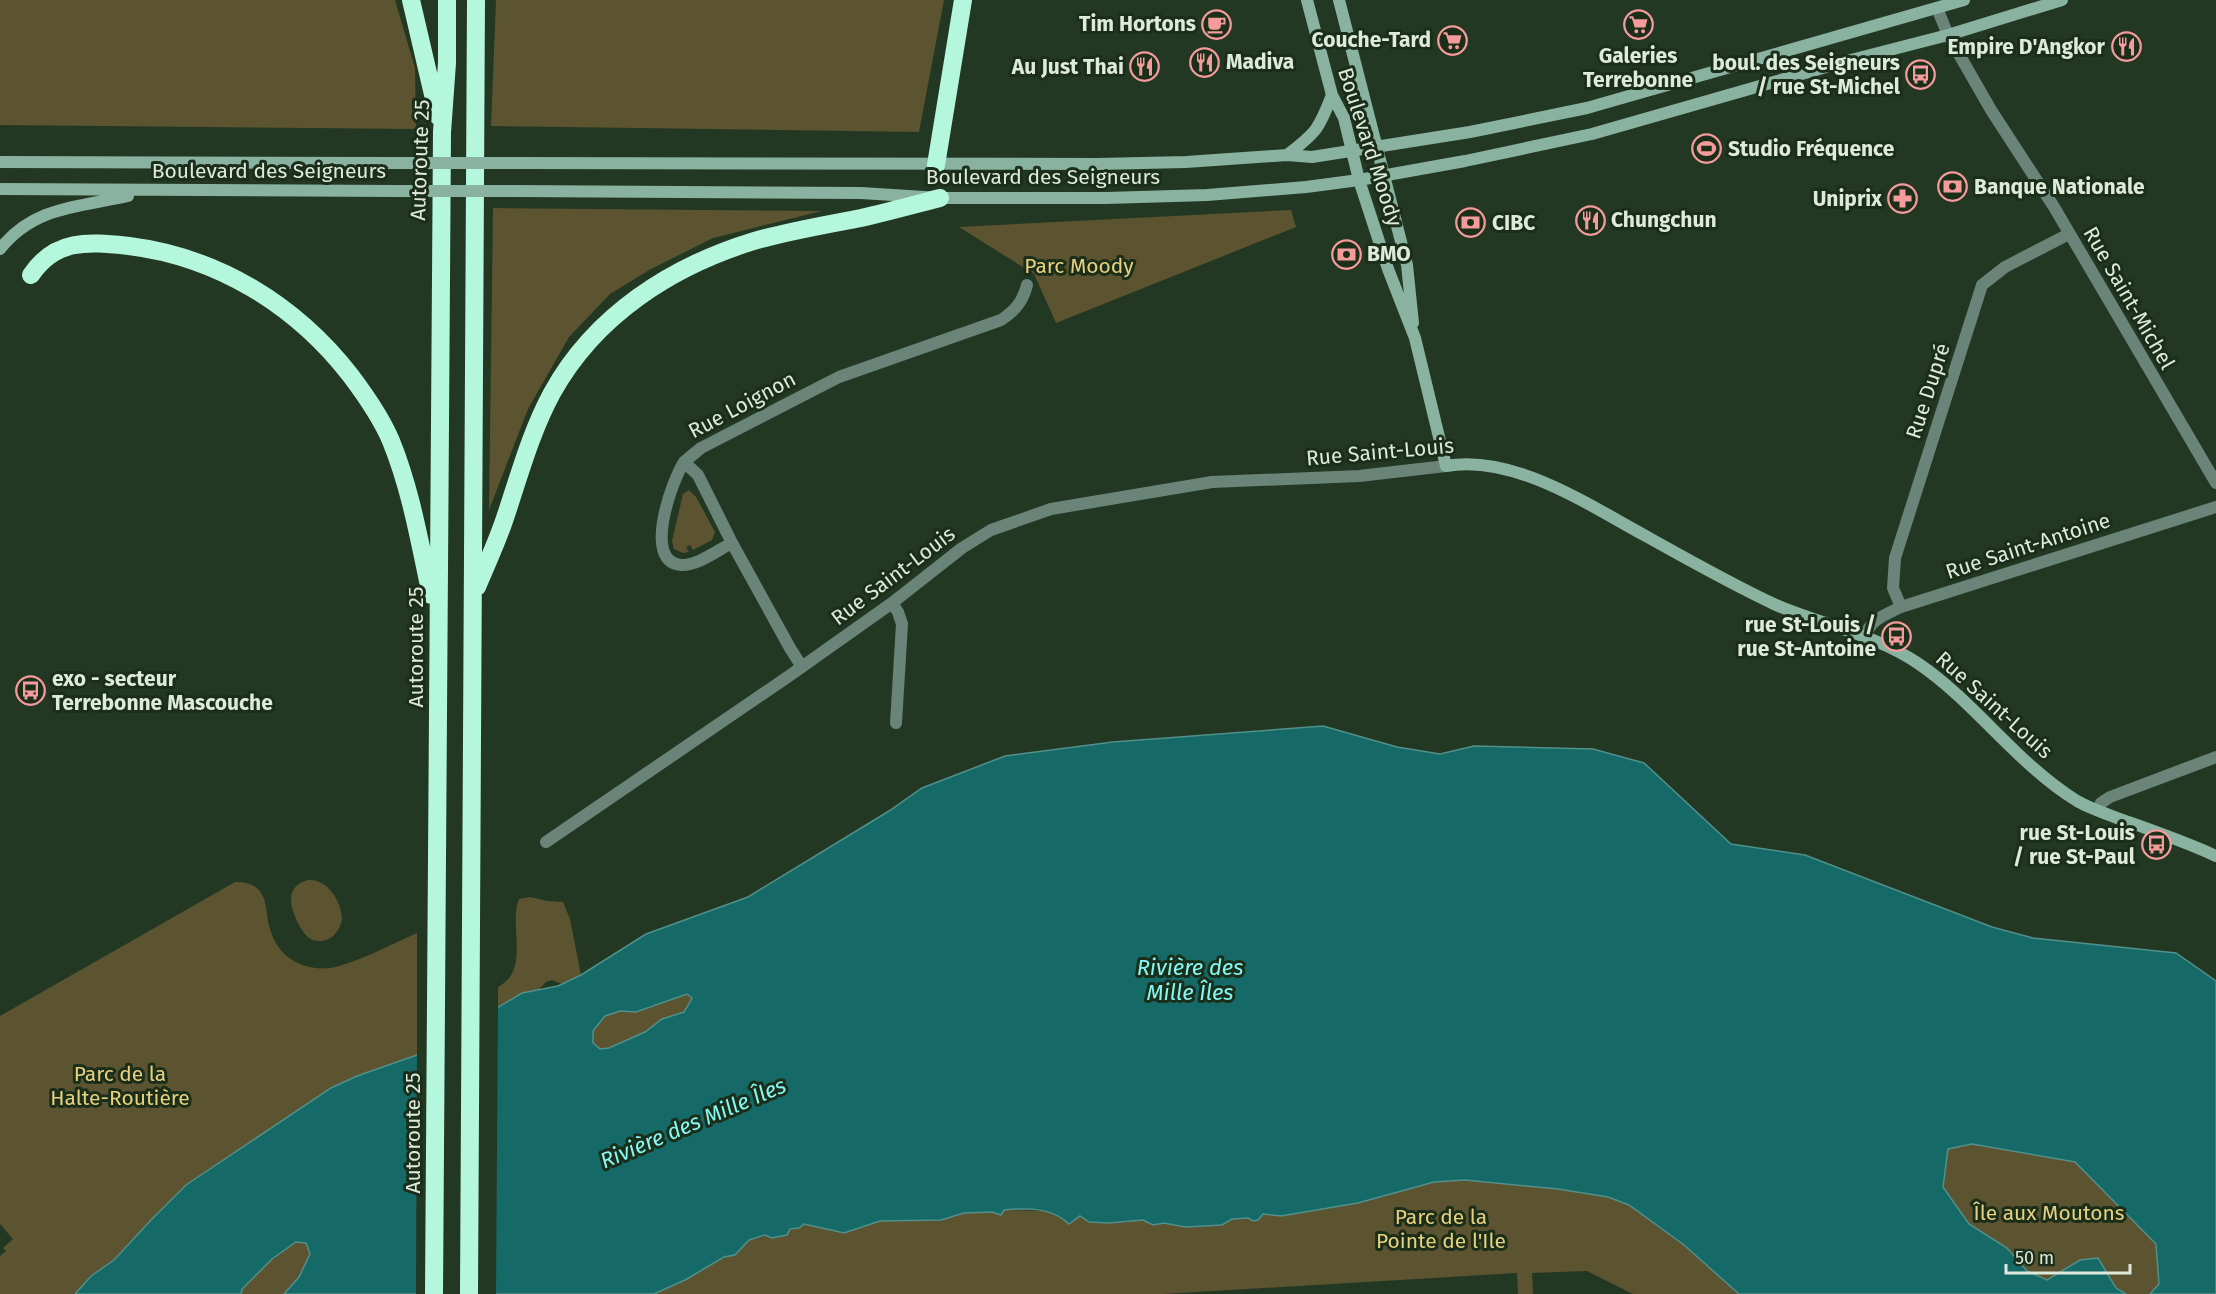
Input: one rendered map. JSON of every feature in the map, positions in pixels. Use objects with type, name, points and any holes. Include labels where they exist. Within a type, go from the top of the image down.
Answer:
[{"type":"highway","points":[[411,0],[442,132]]},
{"type":"highway","name":"Autoroute 25","points":[[434,1294],[442,132],[447,63],[447,0]]},
{"type":"highway","points":[[469,1294],[476,0]]},
{"type":"highway","points":[[936,165],[963,0]]},
{"type":"highway","points":[[473,597],[506,516],[519,471],[543,410],[573,360],[611,319],[654,286],[687,267],[720,253],[776,235],[940,198]]},
{"type":"highway","points":[[31,275],[43,259],[61,248],[96,244],[137,248],[178,256],[218,270],[258,291],[295,316],[340,363],[370,403],[391,440],[407,490],[439,626]]},
{"type":"main road","name":"Boulevard Moody","points":[[1308,0],[1332,95],[1344,118],[1359,180],[1388,269],[1415,338]]},
{"type":"main road","name":"Boulevard Moody","points":[[1339,0],[1407,265],[1415,338],[1446,466]]},
{"type":"main road","name":"Boulevard des Seigneurs","points":[[0,162],[936,165],[1128,164],[1287,155],[1312,157],[1376,148],[1587,108],[1964,0]]},
{"type":"main road","name":"Boulevard des Seigneurs","points":[[0,189],[861,193],[940,198],[1106,198],[1207,195],[1359,180],[1540,146],[1592,134],[1847,61],[1948,35],[2062,0]]},
{"type":"main road","points":[[1287,155],[1316,131],[1332,95]]},
{"type":"main road","points":[[0,249],[20,229],[49,212],[149,191]]},
{"type":"main road","name":"Rue Saint-Louis","points":[[1446,466],[1466,463],[1485,465],[1550,486],[1594,507],[1762,598],[1890,648],[1925,669],[1958,696],[2050,781],[2075,800],[2216,856]]},
{"type":"street","name":"Rue Saint-Michel","points":[[1936,8],[1948,35],[1991,110],[2069,234],[2216,483]]},
{"type":"street","name":"Rue Dupré","points":[[1901,607],[1893,588],[1895,558],[1983,285],[2005,267],[2069,234]]},
{"type":"street","name":"Rue Loignon","points":[[802,667],[732,543],[698,475],[684,462],[701,448],[839,377],[1001,320],[1018,305],[1025,295],[1027,285]]},
{"type":"street","points":[[684,462],[676,477],[660,536],[662,552],[672,563],[687,565],[732,543]]},
{"type":"street","name":"Rue Saint-Louis","points":[[546,842],[802,667],[892,603],[928,572],[977,537],[1009,522],[1042,511],[1212,482],[1371,475],[1446,466]]},
{"type":"street","name":"Rue Saint-Antoine","points":[[1864,638],[1867,628],[1874,621],[1901,607],[2216,507]]},
{"type":"street","points":[[892,603],[901,618],[903,632],[896,723]]},
{"type":"street","points":[[2097,810],[2101,803],[2110,797],[2216,757]]},
{"type":"green space","points":[[0,0],[395,0],[415,68],[416,129],[0,125]]},
{"type":"green space","points":[[496,0],[944,0],[919,132],[491,126]]},
{"type":"green space","points":[[493,208],[822,211],[713,238],[651,269],[610,294],[569,337],[528,409],[489,510]]},
{"type":"green space","name":"Parc Moody","points":[[1291,210],[1296,227],[1056,323],[1034,274],[959,227]]},
{"type":"green space","points":[[689,490],[696,497],[715,532],[712,540],[693,550],[690,545],[686,547],[689,552],[683,553],[674,549],[672,541],[683,494]]},
{"type":"green space","points":[[308,880],[327,887],[339,903],[342,920],[336,933],[326,940],[315,941],[306,936],[294,915],[291,902],[293,891]]},
{"type":"green space","name":"Parc de la Halte-Routière","points":[[235,882],[247,883],[261,892],[275,941],[286,956],[302,965],[330,968],[350,963],[417,933],[417,1055],[357,1076],[331,1088],[186,1185],[114,1260],[91,1275],[75,1294],[0,1294],[0,1256],[6,1251],[3,1248],[13,1239],[0,1224],[0,1016]]},
{"type":"green space","points":[[530,897],[563,902],[570,919],[581,975],[562,984],[552,980],[546,982],[539,989],[522,993],[498,1006],[498,987],[514,970],[517,947],[516,910],[519,899]]},
{"type":"green space","points":[[687,994],[692,999],[685,1012],[662,1019],[645,1032],[609,1048],[600,1049],[592,1043],[593,1031],[605,1016],[620,1011],[637,1012]]},
{"type":"green space","name":"Île aux Moutons","points":[[1972,1144],[2075,1162],[2156,1244],[2159,1284],[2150,1294],[2126,1294],[2080,1260],[2047,1280],[2027,1271],[2007,1248],[1969,1224],[1943,1187],[1948,1149]]},
{"type":"green space","name":"Parc de la Pointe de l'Ile","points":[[1465,1180],[1571,1189],[1611,1198],[1628,1205],[1671,1234],[1739,1294],[1633,1294],[1587,1271],[1532,1273],[1533,1294],[1518,1294],[1517,1273],[1163,1294],[654,1294],[685,1280],[724,1256],[735,1255],[749,1240],[799,1228],[804,1224],[844,1233],[880,1221],[941,1220],[964,1213],[992,1212],[1000,1215],[1004,1210],[1043,1211],[1109,1223],[1143,1220],[1153,1225],[1164,1223],[1185,1227],[1221,1225],[1232,1219],[1263,1214],[1281,1216],[1358,1203],[1434,1182]]},
{"type":"green space","points":[[296,1242],[306,1243],[310,1254],[299,1277],[284,1294],[241,1294],[242,1289],[272,1259]]},
{"type":"water","name":"Rivière des Mille Îles","points":[[1323,726],[1397,747],[1440,754],[1474,746],[1593,749],[1644,763],[1731,844],[1805,855],[1992,927],[2033,938],[2176,953],[2216,981],[2216,1294],[2150,1294],[2159,1284],[2156,1244],[2075,1162],[1972,1144],[1948,1149],[1943,1187],[1969,1224],[2007,1248],[2027,1271],[2047,1280],[2080,1260],[2098,1258],[2116,1288],[2126,1294],[1739,1294],[1684,1245],[1629,1205],[1608,1197],[1558,1189],[1465,1180],[1434,1182],[1358,1203],[1281,1216],[1263,1214],[1258,1220],[1253,1221],[1248,1218],[1232,1219],[1222,1225],[1185,1227],[1164,1223],[1153,1225],[1143,1220],[1089,1222],[1080,1216],[1069,1224],[1055,1214],[1021,1209],[1004,1210],[1001,1215],[992,1212],[964,1213],[941,1220],[880,1221],[844,1233],[804,1224],[799,1228],[790,1229],[787,1235],[772,1238],[765,1235],[749,1240],[735,1255],[724,1257],[685,1280],[654,1294],[284,1294],[299,1277],[310,1254],[306,1243],[296,1242],[272,1259],[242,1289],[241,1294],[75,1294],[91,1276],[114,1260],[186,1185],[331,1088],[357,1076],[417,1055],[522,993],[558,986],[581,975],[646,934],[748,897],[889,811],[922,788],[1005,756],[1113,742]],"holes":[[[687,994],[692,998],[684,1012],[662,1019],[645,1032],[609,1048],[600,1049],[593,1043],[593,1031],[605,1016],[620,1011],[636,1012]]]},
{"type":"pier","points":[[498,1002],[496,1294],[416,1294],[417,1052]]},
{"type":"place","name":"Tim Hortons","points":[[1217,24]]},
{"type":"place","name":"Galeries Terrebonne","points":[[1638,25]]},
{"type":"place","name":"Couche-Tard","points":[[1452,40]]},
{"type":"place","name":"Empire D'Angkor","points":[[2126,47]]},
{"type":"place","name":"Madiva","points":[[1205,62]]},
{"type":"place","name":"Au Just Thai","points":[[1145,67]]},
{"type":"place","name":"boul. des Seigneurs / rue St-Michel","points":[[1921,75]]},
{"type":"place","name":"Studio Fréquence","points":[[1707,149]]},
{"type":"place","name":"Banque Nationale","points":[[1953,187]]},
{"type":"place","name":"Uniprix","points":[[1903,199]]},
{"type":"place","name":"Chungchun","points":[[1590,220]]},
{"type":"place","name":"CIBC","points":[[1471,223]]},
{"type":"place","name":"BMO","points":[[1346,254]]},
{"type":"place","name":"rue St-Louis / rue St-Antoine","points":[[1897,637]]},
{"type":"place","name":"exo - secteur Terrebonne Mascouche","points":[[31,691]]},
{"type":"place","name":"rue St-Louis / rue St-Paul","points":[[2156,845]]}]
